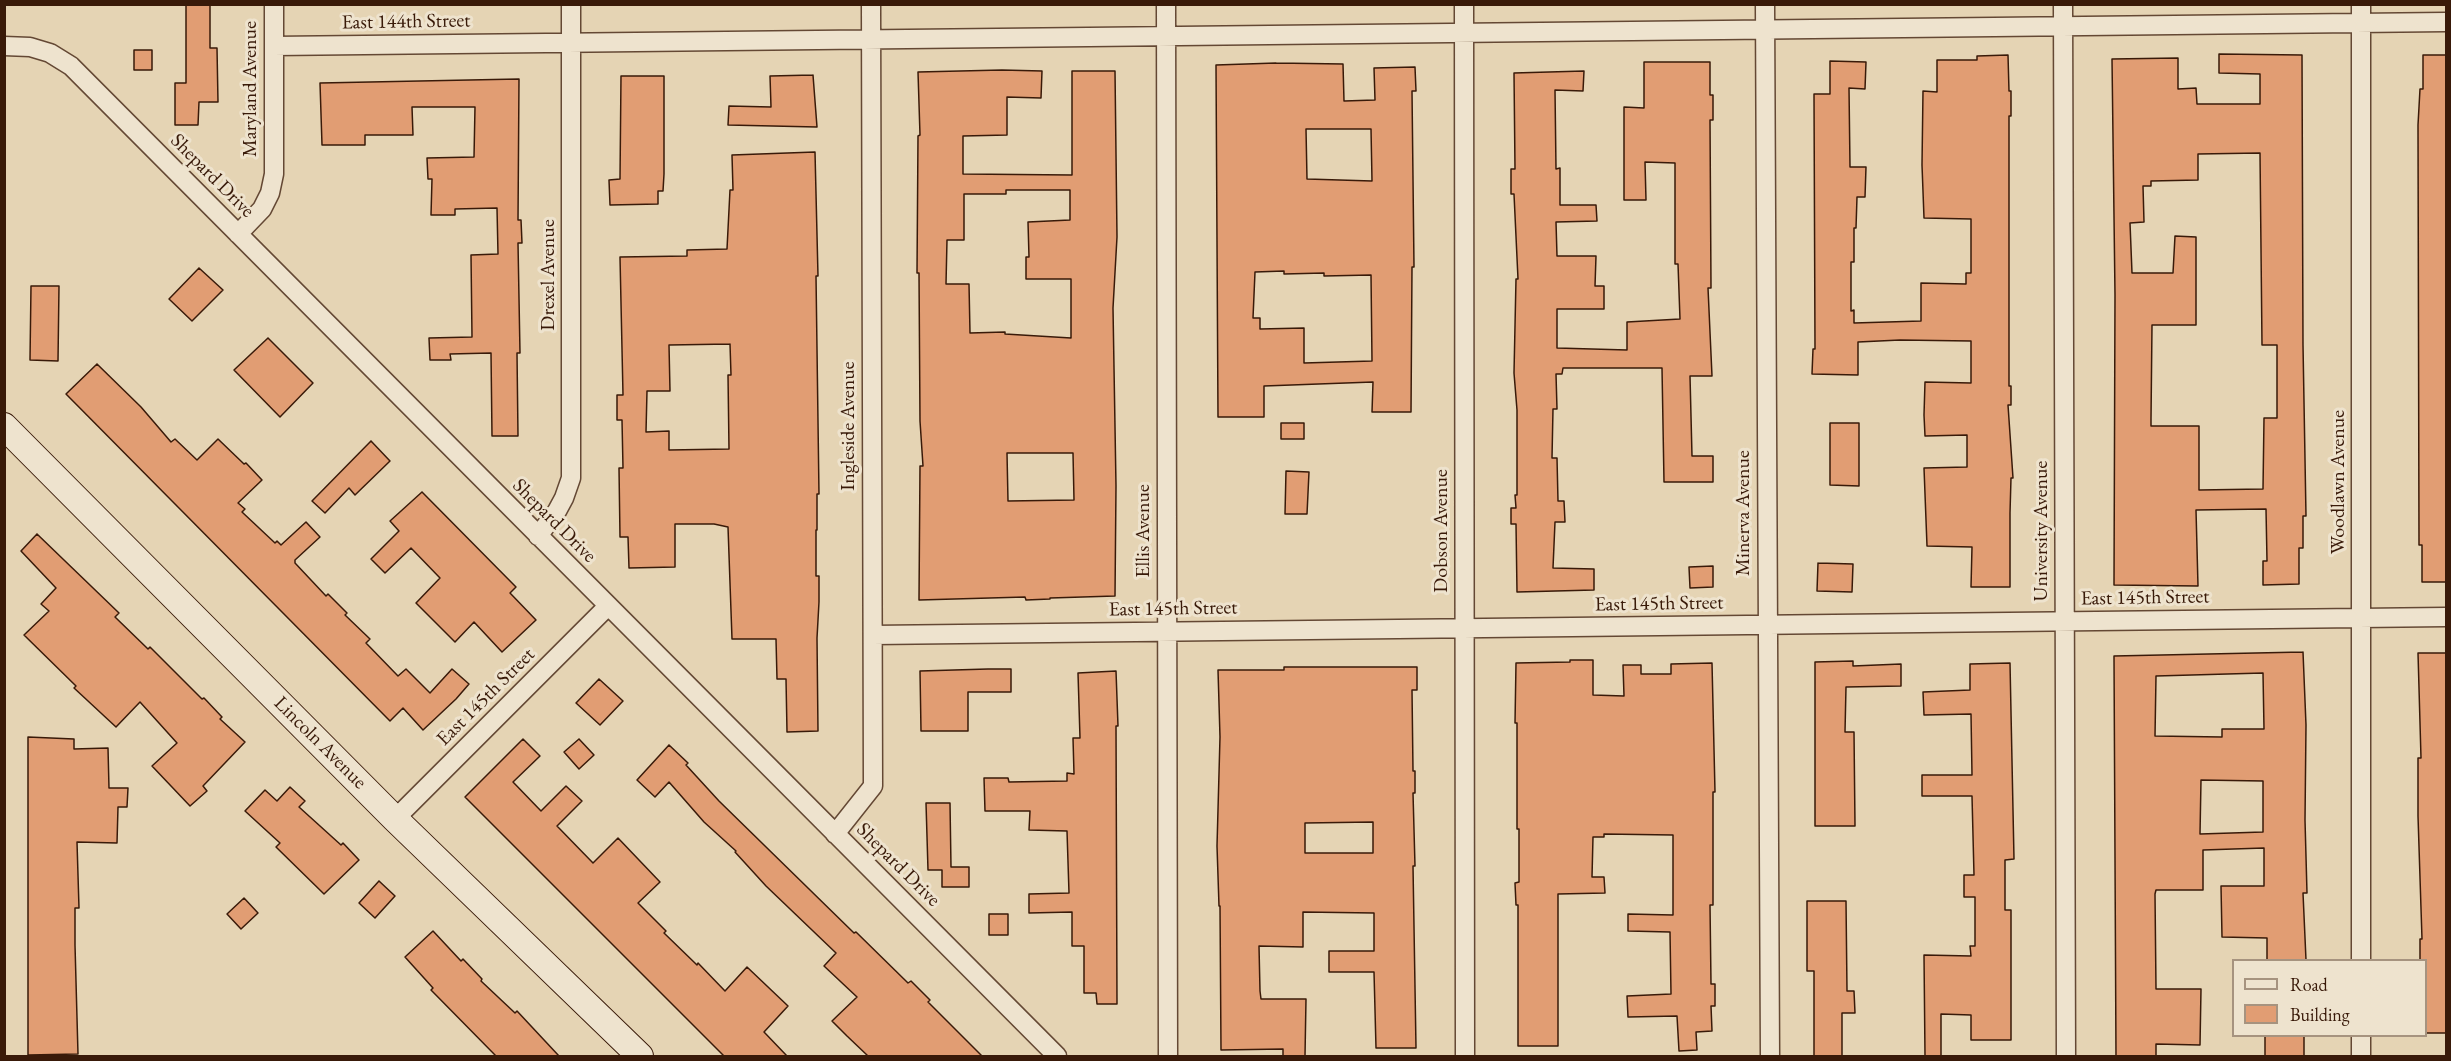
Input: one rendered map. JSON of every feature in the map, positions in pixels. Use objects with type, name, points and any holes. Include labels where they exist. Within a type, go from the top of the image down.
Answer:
[{"type":"street","name":"Maryland Avenue","points":[[238,234],[262,209],[270,193],[273,174],[274,4]]},
{"type":"street","name":"Drexel Avenue","points":[[538,536],[557,511],[571,478],[571,4]]},
{"type":"street","name":"Ingleside Avenue","points":[[835,834],[873,786],[871,4]]},
{"type":"street","name":"Ellis Avenue","points":[[1166,4],[1168,1056]]},
{"type":"street","name":"Dobson Avenue","points":[[1464,4],[1465,1056]]},
{"type":"street","name":"Minerva Avenue","points":[[1765,4],[1770,1056]]},
{"type":"street","name":"University Avenue","points":[[2063,4],[2066,1056]]},
{"type":"street","name":"East 144th Street","points":[[274,46],[2063,26],[2361,14],[2446,22]]},
{"type":"street","name":"Woodlawn Avenue","points":[[2361,14],[2361,959]]},
{"type":"street","name":"Shepard Drive","points":[[4,46],[30,47],[50,53],[71,66],[1057,1056]]},
{"type":"street","name":"Lincoln Avenue","points":[[4,426],[395,819],[640,1056]]},
{"type":"street","name":"East 145th Street","points":[[395,819],[608,606]]},
{"type":"street","name":"East 145th Street","points":[[873,635],[2446,617]]},
{"type":"street","points":[[2361,1037],[2361,1056]]},
{"type":"building","points":[[186,4],[210,4],[210,48],[217,48],[218,102],[199,102],[198,125],[175,125],[175,83],[186,83]]},
{"type":"building","points":[[134,50],[152,50],[152,70],[134,70]]},
{"type":"building","points":[[2219,54],[2302,55],[2306,516],[2303,516],[2303,548],[2299,548],[2299,584],[2263,585],[2263,561],[2267,561],[2266,509],[2196,510],[2198,586],[2114,585],[2115,295],[2112,59],[2178,58],[2178,89],[2196,88],[2197,104],[2260,104],[2260,74],[2219,73]],"holes":[[[2260,153],[2262,345],[2277,345],[2277,418],[2264,418],[2263,489],[2199,490],[2199,426],[2151,426],[2152,325],[2196,325],[2196,237],[2175,236],[2173,273],[2132,273],[2130,223],[2144,222],[2143,186],[2151,186],[2151,181],[2198,180],[2198,154]]]},
{"type":"building","points":[[2008,55],[2009,91],[2011,91],[2011,116],[2009,116],[2009,386],[2011,386],[2011,405],[2008,405],[2013,478],[2011,478],[2010,513],[2010,587],[1971,587],[1972,547],[1927,546],[1924,468],[1967,467],[1967,435],[1925,436],[1924,415],[1925,382],[1971,383],[1971,341],[1858,342],[1858,375],[1812,374],[1813,349],[1815,349],[1814,94],[1830,94],[1830,61],[1866,62],[1865,89],[1849,88],[1850,167],[1866,167],[1865,197],[1857,197],[1854,262],[1851,262],[1851,311],[1854,310],[1854,323],[1921,321],[1921,283],[1966,284],[1966,273],[1971,273],[1971,219],[1924,218],[1923,91],[1937,92],[1937,60],[1977,60],[1977,56]]},
{"type":"building","points":[[2423,55],[2446,55],[2446,582],[2422,582],[2422,545],[2419,545],[2418,125],[2420,89],[2423,89]]},
{"type":"building","points":[[1644,62],[1710,62],[1713,120],[1710,120],[1711,288],[1708,288],[1712,376],[1690,376],[1692,456],[1713,456],[1713,482],[1664,482],[1662,368],[1563,368],[1562,374],[1556,374],[1557,409],[1553,409],[1552,458],[1557,458],[1558,501],[1564,501],[1565,522],[1555,522],[1553,568],[1594,569],[1594,590],[1517,592],[1516,524],[1511,524],[1511,508],[1516,508],[1515,495],[1517,495],[1517,410],[1514,373],[1516,279],[1518,279],[1514,194],[1511,194],[1511,169],[1515,169],[1514,73],[1584,71],[1583,91],[1555,90],[1556,169],[1560,168],[1560,205],[1596,205],[1597,221],[1556,222],[1557,256],[1596,256],[1595,286],[1604,286],[1604,309],[1557,309],[1557,348],[1627,350],[1627,322],[1680,319],[1678,264],[1675,264],[1675,163],[1645,162],[1646,200],[1624,200],[1624,107],[1644,108]]},
{"type":"building","points":[[1343,64],[1344,101],[1375,100],[1374,68],[1415,67],[1416,91],[1412,91],[1414,267],[1412,267],[1411,412],[1372,412],[1373,382],[1264,386],[1264,417],[1218,417],[1216,65]],"holes":[[[1306,129],[1371,129],[1372,181],[1307,179]],[[1284,271],[1284,274],[1324,273],[1324,276],[1371,275],[1372,361],[1304,363],[1304,328],[1260,329],[1260,318],[1253,318],[1255,272]]]},
{"type":"building","points":[[1042,71],[1041,98],[1007,97],[1007,135],[963,136],[963,174],[1072,175],[1072,71],[1115,71],[1117,237],[1113,308],[1115,596],[1026,600],[1025,597],[919,600],[920,466],[923,466],[920,421],[919,273],[917,273],[918,136],[920,135],[918,72]],"holes":[[[1006,190],[1070,190],[1070,220],[1028,222],[1029,257],[1026,257],[1026,279],[1071,279],[1071,338],[1005,334],[1005,332],[970,333],[969,284],[946,284],[947,240],[964,240],[964,194],[1006,194]],[[1007,453],[1073,453],[1074,500],[1008,501]]]},
{"type":"building","points":[[813,75],[817,127],[728,125],[729,106],[771,107],[770,76]]},
{"type":"building","points":[[621,76],[664,76],[664,174],[663,191],[658,191],[658,204],[610,205],[609,180],[620,179]]},
{"type":"building","points":[[519,79],[518,220],[521,220],[522,243],[518,243],[520,353],[517,353],[518,436],[492,436],[491,353],[450,354],[451,360],[430,360],[429,338],[472,337],[471,255],[498,254],[497,208],[455,209],[455,215],[431,215],[432,179],[428,179],[427,158],[474,157],[475,107],[412,107],[413,135],[365,135],[365,145],[322,145],[320,83]]},
{"type":"building","points":[[815,152],[818,276],[816,276],[819,494],[817,494],[816,576],[819,576],[818,731],[787,732],[786,679],[777,679],[776,639],[732,639],[728,527],[714,524],[675,524],[675,567],[629,568],[628,537],[620,537],[619,468],[623,468],[622,420],[617,420],[617,395],[623,395],[620,257],[687,256],[687,250],[727,249],[730,190],[733,190],[732,155]],"holes":[[[730,344],[731,375],[728,375],[729,449],[669,450],[669,431],[646,432],[647,391],[670,391],[669,345]]]},
{"type":"building","points":[[199,268],[223,290],[192,321],[169,299]]},
{"type":"building","points":[[31,286],[59,286],[58,361],[30,360]]},
{"type":"building","points":[[268,338],[313,383],[280,417],[234,370]]},
{"type":"building","points":[[97,364],[141,407],[171,442],[175,439],[197,460],[218,439],[244,464],[246,463],[262,480],[238,503],[245,509],[242,512],[275,543],[277,541],[281,545],[306,522],[320,537],[295,560],[295,563],[326,596],[328,594],[347,613],[345,615],[370,639],[366,643],[398,676],[406,669],[430,693],[452,669],[469,684],[456,699],[423,730],[403,708],[390,721],[66,394]]},
{"type":"building","points":[[1281,423],[1304,423],[1304,439],[1281,439]]},
{"type":"building","points":[[1830,423],[1859,423],[1859,486],[1830,485]]},
{"type":"building","points":[[371,441],[390,461],[355,495],[349,488],[325,513],[312,501]]},
{"type":"building","points":[[1286,471],[1309,472],[1307,514],[1285,514]]},
{"type":"building","points":[[422,492],[516,587],[510,593],[536,620],[502,652],[474,622],[455,642],[416,603],[440,578],[411,548],[385,573],[371,559],[399,531],[390,521]]},
{"type":"building","points":[[37,534],[119,613],[115,617],[148,649],[150,647],[202,699],[204,698],[222,717],[220,719],[245,742],[203,786],[207,791],[190,806],[152,766],[177,743],[140,702],[116,727],[74,688],[76,686],[24,635],[49,611],[41,604],[56,588],[21,551]]},
{"type":"building","points":[[1818,563],[1853,564],[1852,592],[1817,591]]},
{"type":"building","points":[[1713,566],[1713,587],[1690,588],[1689,567]]},
{"type":"building","points":[[2303,652],[2307,893],[2303,893],[2306,959],[2267,959],[2267,938],[2222,937],[2221,886],[2264,886],[2264,848],[2203,850],[2203,890],[2156,890],[2155,894],[2156,989],[2201,989],[2200,1045],[2156,1044],[2156,1056],[2116,1056],[2114,656]],"holes":[[[2263,673],[2264,729],[2222,729],[2222,737],[2155,736],[2156,676]],[[2201,780],[2263,781],[2263,832],[2200,834]]]},
{"type":"building","points":[[2418,653],[2446,653],[2446,1033],[2427,1033],[2427,959],[2420,959],[2420,939],[2422,939],[2418,758],[2421,758]]},
{"type":"building","points":[[1570,660],[1593,660],[1593,695],[1624,696],[1623,665],[1641,665],[1641,674],[1671,674],[1671,664],[1712,663],[1715,792],[1713,792],[1713,905],[1710,905],[1711,984],[1715,984],[1715,1006],[1711,1006],[1712,1031],[1696,1032],[1697,1050],[1679,1051],[1677,1016],[1628,1017],[1627,996],[1671,994],[1670,932],[1628,931],[1628,914],[1673,915],[1673,835],[1604,834],[1604,837],[1593,837],[1592,877],[1604,877],[1605,893],[1558,894],[1558,1046],[1518,1046],[1518,905],[1516,905],[1515,883],[1519,882],[1517,723],[1515,723],[1516,663],[1570,662]]},
{"type":"building","points":[[1853,661],[1853,666],[1901,664],[1901,686],[1846,687],[1845,732],[1854,732],[1855,826],[1815,826],[1815,662]]},
{"type":"building","points":[[2010,663],[2014,859],[2005,860],[2005,910],[2011,910],[2011,1040],[1971,1040],[1971,1015],[1941,1014],[1941,1056],[1925,1056],[1924,955],[1971,956],[1970,946],[1975,946],[1975,897],[1964,897],[1964,875],[1974,875],[1972,796],[1922,796],[1922,775],[1972,775],[1971,714],[1924,715],[1923,692],[1970,690],[1970,664]]},
{"type":"building","points":[[1284,667],[1417,667],[1417,690],[1412,690],[1413,771],[1415,771],[1415,793],[1413,793],[1415,866],[1413,866],[1416,1048],[1376,1048],[1374,972],[1329,972],[1329,951],[1374,951],[1374,913],[1303,912],[1303,947],[1259,946],[1261,999],[1306,999],[1305,1056],[1283,1056],[1283,1049],[1221,1050],[1220,906],[1217,846],[1220,737],[1218,670],[1284,670]],"holes":[[[1373,822],[1373,853],[1305,853],[1305,823]]]},
{"type":"building","points":[[1011,669],[1011,692],[968,692],[968,731],[921,731],[920,671]]},
{"type":"building","points":[[1116,671],[1118,726],[1116,726],[1117,1004],[1097,1004],[1096,993],[1084,993],[1084,946],[1072,946],[1072,912],[1029,913],[1029,894],[1069,893],[1067,831],[1029,830],[1030,811],[985,811],[984,778],[1008,778],[1009,782],[1067,781],[1067,773],[1074,774],[1073,738],[1080,738],[1078,673]]},
{"type":"building","points":[[599,679],[623,701],[600,725],[576,703]]},
{"type":"building","points":[[28,737],[74,739],[74,749],[108,748],[109,788],[128,788],[127,807],[118,807],[117,843],[77,842],[79,908],[75,908],[75,945],[78,1054],[28,1055]]},
{"type":"building","points":[[523,739],[540,756],[513,782],[541,811],[566,786],[582,801],[557,826],[593,863],[618,838],[660,882],[638,903],[666,931],[664,933],[725,991],[747,967],[788,1006],[764,1032],[787,1056],[724,1056],[465,797]]},
{"type":"building","points":[[579,739],[594,755],[579,769],[564,752]]},
{"type":"building","points":[[669,745],[688,763],[686,765],[719,801],[854,933],[856,932],[908,983],[911,981],[930,1000],[928,1002],[982,1056],[868,1056],[847,1036],[832,1021],[857,997],[824,966],[836,953],[766,886],[736,851],[704,822],[669,782],[655,797],[637,780]]},
{"type":"building","points":[[290,787],[305,801],[299,807],[341,845],[343,843],[359,860],[324,894],[276,847],[280,843],[245,811],[265,790],[277,801]]},
{"type":"building","points":[[926,803],[950,803],[951,867],[969,867],[969,887],[942,887],[942,870],[928,870]]},
{"type":"building","points":[[379,881],[395,896],[375,918],[359,903]]},
{"type":"building","points":[[244,898],[258,913],[241,929],[227,914]]},
{"type":"building","points":[[1807,901],[1846,901],[1847,991],[1854,991],[1855,1013],[1842,1013],[1842,1056],[1814,1056],[1814,971],[1807,971]]},
{"type":"building","points":[[989,914],[1008,914],[1008,935],[989,935]]},
{"type":"building","points":[[433,931],[461,961],[463,959],[482,979],[481,981],[515,1013],[517,1011],[559,1056],[496,1056],[431,990],[433,988],[405,957]]},
{"type":"building","points":[[2265,1037],[2304,1037],[2304,1056],[2265,1056]]}]
